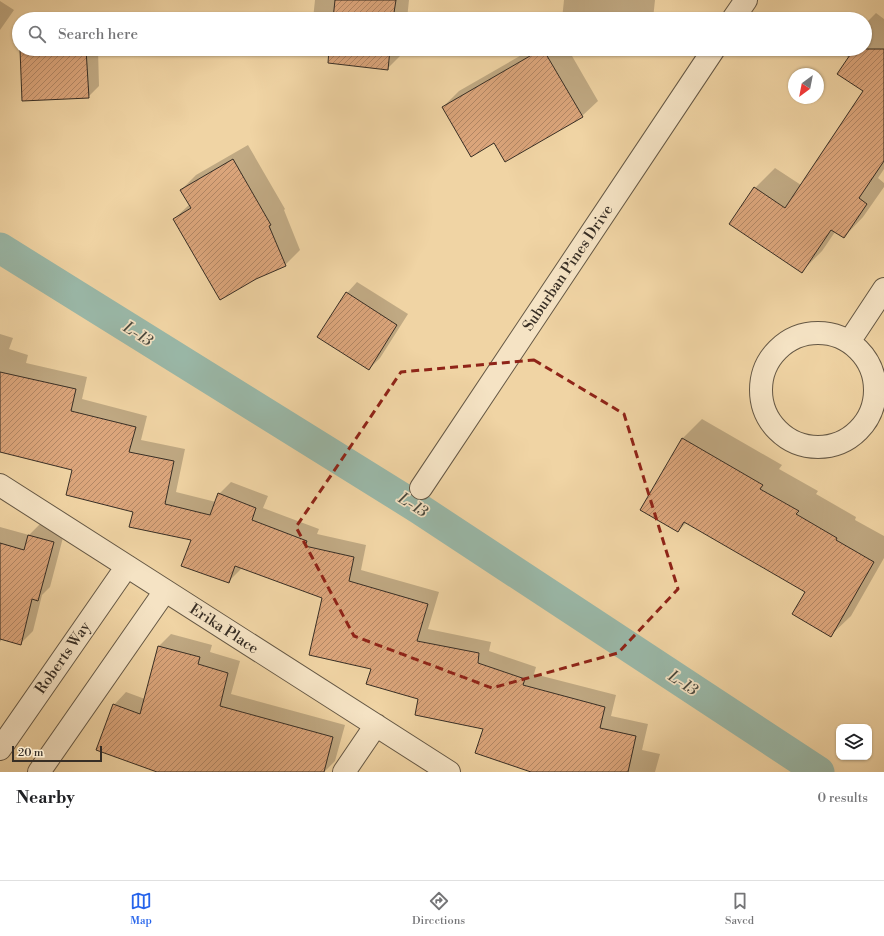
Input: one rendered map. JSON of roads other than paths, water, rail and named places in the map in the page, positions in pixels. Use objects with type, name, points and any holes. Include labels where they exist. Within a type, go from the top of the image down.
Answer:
[{"type":"street","points":[[738,12],[746,0]]},
{"type":"street","name":"Suburban Pines Drive","points":[[421,488],[709,56]]},
{"type":"street","points":[[850,342],[884,290]]},
{"type":"street","points":[[814,333],[833,335],[850,342],[864,356],[872,373],[875,393],[871,412],[861,428],[846,441],[828,447],[808,447],[790,440],[775,429],[765,413],[760,396],[762,378],[769,360],[780,346],[796,337],[814,333]]},
{"type":"street","name":"Erika Place","points":[[0,485],[448,772]]},
{"type":"street","name":"Roberts Way","points":[[0,749],[127,566]]},
{"type":"street","points":[[39,772],[165,591]]},
{"type":"street","points":[[344,772],[376,725]]},
{"type":"waterway","name":"L-13","points":[[0,248],[418,508],[819,772]]}]
